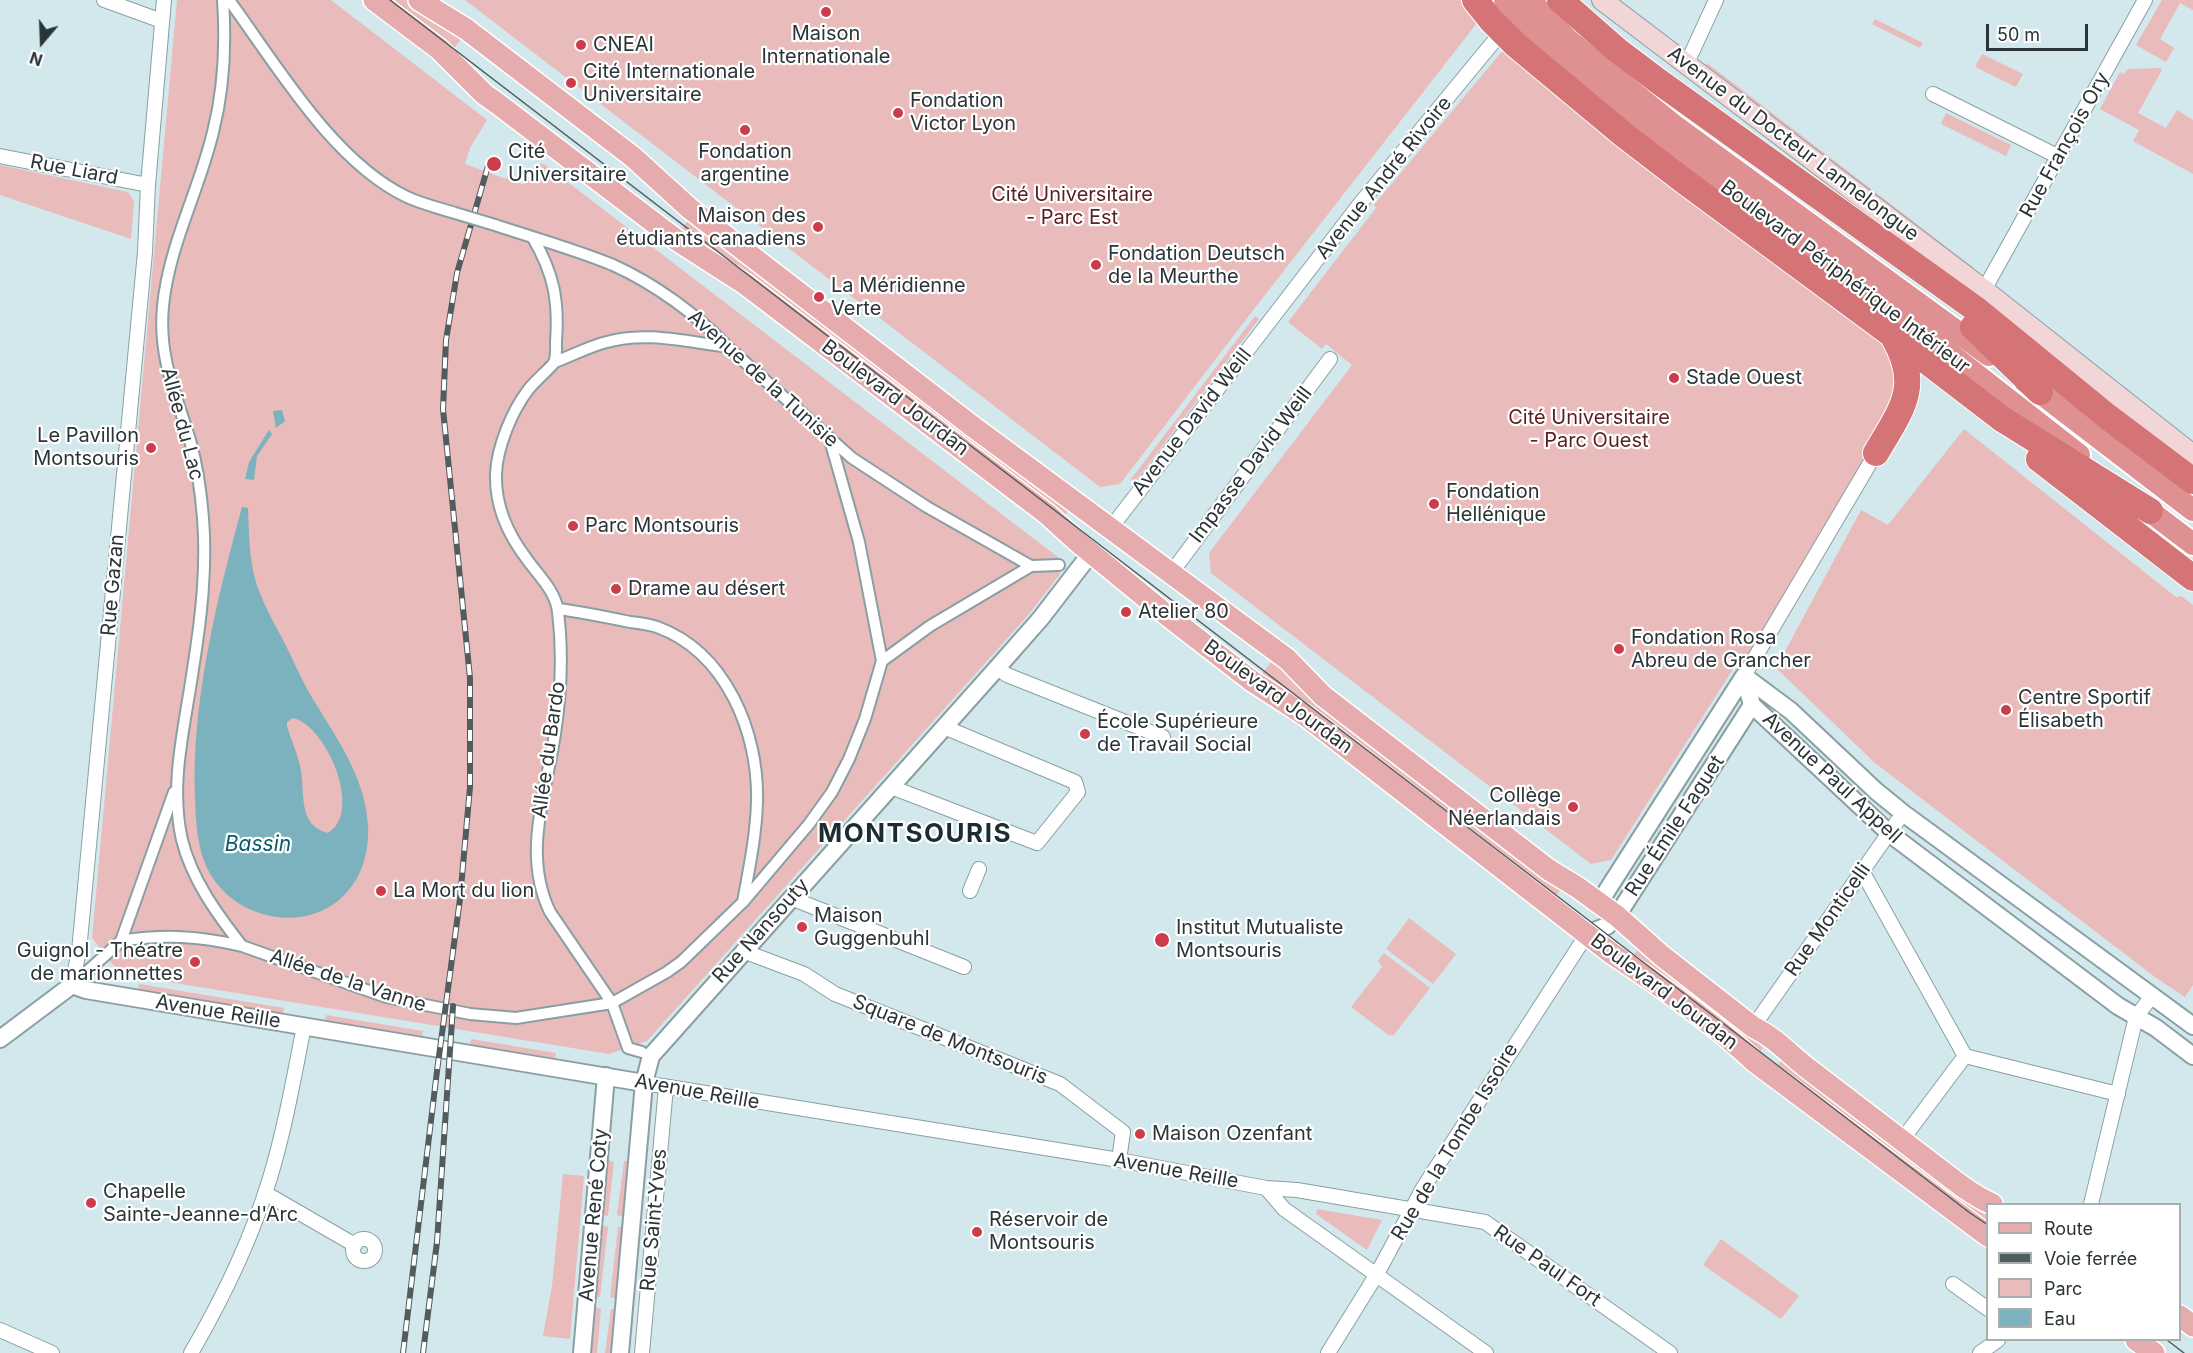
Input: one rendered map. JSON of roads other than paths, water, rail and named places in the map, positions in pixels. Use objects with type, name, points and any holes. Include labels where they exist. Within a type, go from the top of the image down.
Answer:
[{"type":"highway","points":[[1475,0],[1516,45],[1624,135],[2002,419],[2150,511]]},
{"type":"highway","name":"Boulevard Périphérique Intérieur","points":[[1505,0],[1543,41],[1666,143],[1886,304],[2193,544]]},
{"type":"highway","points":[[1530,0],[1567,39],[1676,127],[2040,392],[2193,510]]},
{"type":"highway","points":[[1560,0],[1625,56],[1977,310],[2108,417],[2193,481]]},
{"type":"highway","points":[[1798,180],[1987,339],[2040,392]]},
{"type":"highway","points":[[1876,453],[1899,413],[1908,381],[1908,371],[1902,352],[1890,333]]},
{"type":"highway","points":[[2002,419],[2042,462],[2193,578]]},
{"type":"main road","name":"Boulevard Jourdan","points":[[374,0],[439,49],[498,104],[678,241],[745,284],[1047,514],[1091,553],[1252,681],[1306,716],[1611,953],[1646,976],[1732,1041],[1755,1062],[1986,1235]]},
{"type":"main road","name":"Boulevard Jourdan","points":[[419,0],[465,29],[633,157],[689,208],[963,419],[1287,658],[1331,703],[1549,870],[1617,916],[1662,956],[1753,1027],[1766,1033],[1786,1048],[1808,1069],[1969,1191],[1990,1203]]},
{"type":"main road","name":"Avenue du Docteur Lannelongue","points":[[1602,0],[1984,290],[2193,455]]},
{"type":"main road","points":[[2181,1317],[2193,1326]]},
{"type":"main road","points":[[2137,1341],[2154,1353]]},
{"type":"street","points":[[104,0],[162,21]]},
{"type":"street","name":"Rue Gazan","points":[[72,985],[79,951],[145,252],[148,185],[164,0]]},
{"type":"street","name":"Allée du Lac","points":[[223,0],[224,44],[218,108],[213,134],[173,253],[163,306],[162,333],[164,357],[194,459],[203,540],[203,600],[176,786],[178,815],[183,842],[195,876],[214,908],[242,946]]},
{"type":"street","name":"Avenue de la Tunisie","points":[[229,0],[307,109],[360,164],[407,197],[592,257],[640,279],[714,332],[852,458],[927,507],[1031,566]]},
{"type":"street","points":[[1687,63],[1716,0]]},
{"type":"street","name":"Rue François Ory","points":[[1984,290],[2145,0]]},
{"type":"street","name":"Avenue André Rivoire","points":[[1274,316],[1359,205],[1495,40]]},
{"type":"street","points":[[1933,94],[2059,157]]},
{"type":"street","name":"Rue Liard","points":[[0,156],[148,185]]},
{"type":"street","points":[[533,238],[547,266],[556,294],[558,319],[555,362],[602,343],[634,338],[659,337],[728,347]]},
{"type":"street","name":"Avenue David Weill","points":[[1110,529],[1274,316]]},
{"type":"street","name":"Impasse David Weill","points":[[1172,572],[1330,359]]},
{"type":"street","name":"Allée du Bardo","points":[[555,362],[526,392],[505,433],[497,459],[496,474],[498,500],[503,519],[513,538],[552,594],[558,609],[559,708],[538,822],[536,840],[539,881],[550,912],[612,1003],[628,1047],[642,1052]]},
{"type":"street","points":[[612,1003],[681,962],[743,902],[809,824],[832,792],[858,739],[882,661],[860,542],[830,440]]},
{"type":"street","points":[[1744,676],[1876,453]]},
{"type":"street","name":"Rue Nansouty","points":[[644,1083],[651,1056],[1041,618],[1091,553]]},
{"type":"street","points":[[882,661],[939,620],[1031,566],[1059,565]]},
{"type":"street","points":[[558,609],[657,627],[692,647],[715,669],[725,683],[741,714],[750,740],[756,781],[756,819],[743,902]]},
{"type":"street","points":[[997,668],[1007,675],[1163,737]]},
{"type":"street","name":"Avenue Paul Appell","points":[[1744,676],[1752,705],[1889,832],[2118,1006],[2156,1028],[2193,1056]]},
{"type":"street","name":"Avenue Paul Appell","points":[[1744,676],[1791,711],[1876,791],[1903,813],[2193,1026]]},
{"type":"street","name":"Rue Émile Faguet","points":[[1599,903],[1744,676]]},
{"type":"street","name":"Rue Émile Faguet","points":[[1587,934],[1607,926],[1617,916],[1752,705]]},
{"type":"street","points":[[891,787],[1037,843],[1078,792],[1075,782],[944,727]]},
{"type":"street","points":[[0,1039],[72,985],[121,941],[176,786]]},
{"type":"street","name":"Rue Monticelli","points":[[1753,1027],[1903,813]]},
{"type":"street","points":[[970,891],[979,868]]},
{"type":"street","points":[[1862,872],[1965,1056],[2118,1094]]},
{"type":"street","points":[[791,898],[964,967]]},
{"type":"street","name":"Rue de la Tombe Issoire","points":[[1328,1353],[1377,1275],[1411,1210],[1461,1128],[1587,934]]},
{"type":"street","name":"Allée de la Vanne","points":[[121,941],[154,936],[183,936],[242,946],[386,997],[470,1014],[516,1018],[612,1003]]},
{"type":"street","name":"Square de Montsouris","points":[[743,951],[804,974],[835,994],[1060,1084],[1123,1132],[1119,1161]]},
{"type":"street","name":"Avenue Reille","points":[[72,985],[86,990],[1119,1161],[1266,1188],[1297,1190],[1411,1210]]},
{"type":"street","points":[[2091,1203],[2136,1017],[2152,996]]},
{"type":"street","points":[[191,1353],[214,1312],[265,1193],[291,1095],[304,1026]]},
{"type":"street","points":[[1902,1140],[1965,1056]]},
{"type":"street","name":"Avenue René Coty","points":[[582,1353],[606,1076]]},
{"type":"street","name":"Avenue René Coty","points":[[620,1353],[644,1083]]},
{"type":"street","name":"Rue Saint-Yves","points":[[642,1353],[666,1087]]},
{"type":"street","points":[[1266,1188],[1284,1209],[1486,1353]]},
{"type":"street","points":[[265,1193],[354,1245]]},
{"type":"street","name":"Rue Paul Fort","points":[[1411,1210],[1485,1222],[1670,1353]]},
{"type":"street","points":[[1953,1284],[1986,1308]]},
{"type":"street","points":[[0,1330],[52,1353]]},
{"type":"street","points":[[1980,1353],[1997,1341]]},
{"type":"water","points":[[282,410],[285,421],[276,428],[273,411]]},
{"type":"water","points":[[269,430],[272,434],[257,456],[254,480],[245,479],[249,462]]},
{"type":"water","name":"Bassin","points":[[242,507],[248,508],[252,562],[260,595],[307,689],[349,761],[366,808],[367,850],[360,871],[350,889],[335,903],[317,913],[297,917],[275,917],[251,910],[238,903],[220,888],[211,875],[199,843],[195,798],[197,725],[215,614]],"holes":[[[293,718],[305,724],[328,752],[341,789],[342,807],[338,822],[328,833],[318,829],[307,815],[300,766],[287,726],[287,722]]]},
{"type":"tram line","points":[[390,0],[1986,1224]]},
{"type":"tram line","points":[[2168,1341],[2184,1353]]},
{"type":"railway","points":[[403,1353],[460,899],[470,787],[470,678],[443,409],[446,340],[457,273],[488,166]]},
{"type":"railway","points":[[423,1353],[437,1242],[453,1006]]},
{"type":"place","name":"Maison Internationale","points":[[826,12]]},
{"type":"place","name":"CNEAI","points":[[581,45]]},
{"type":"place","name":"Cité Internationale Universitaire","points":[[571,83]]},
{"type":"place","name":"Fondation Victor Lyon","points":[[898,113]]},
{"type":"place","name":"Fondation argentine","points":[[745,130]]},
{"type":"place","name":"Cité Universitaire","points":[[494,164]]},
{"type":"place","name":"Maison des étudiants canadiens","points":[[818,227]]},
{"type":"place","name":"Fondation Deutsch de la Meurthe","points":[[1096,265]]},
{"type":"place","name":"La Méridienne Verte","points":[[819,297]]},
{"type":"place","name":"Stade Ouest","points":[[1674,378]]},
{"type":"place","name":"Le Pavillon Montsouris","points":[[151,448]]},
{"type":"place","name":"Fondation Hellénique","points":[[1434,504]]},
{"type":"place","name":"Parc Montsouris","points":[[573,526]]},
{"type":"place","name":"Drame au désert","points":[[616,589]]},
{"type":"place","name":"Atelier 80","points":[[1126,612]]},
{"type":"place","name":"Fondation Rosa Abreu de Grancher","points":[[1619,649]]},
{"type":"place","name":"Centre Sportif Élisabeth","points":[[2006,710]]},
{"type":"place","name":"École Supérieure de Travail Social","points":[[1085,734]]},
{"type":"place","name":"Collège Néerlandais","points":[[1573,807]]},
{"type":"place","name":"La Mort du lion","points":[[381,891]]},
{"type":"place","name":"Maison Guggenbuhl","points":[[802,927]]},
{"type":"place","name":"Institut Mutualiste Montsouris","points":[[1162,940]]},
{"type":"place","name":"Guignol - Théatre de marionnettes","points":[[195,962]]},
{"type":"place","name":"Maison Ozenfant","points":[[1140,1134]]},
{"type":"place","name":"Chapelle Sainte-Jeanne-d'Arc","points":[[91,1203]]},
{"type":"place","name":"Réservoir de Montsouris","points":[[977,1232]]},
{"type":"district","name":"MONTSOURIS","points":[[915,834]]},
{"type":"park label","name":"Cité Universitaire - Parc Est","points":[[1072,206]]},
{"type":"park label","name":"Cité Universitaire - Parc Ouest","points":[[1589,430]]}]
